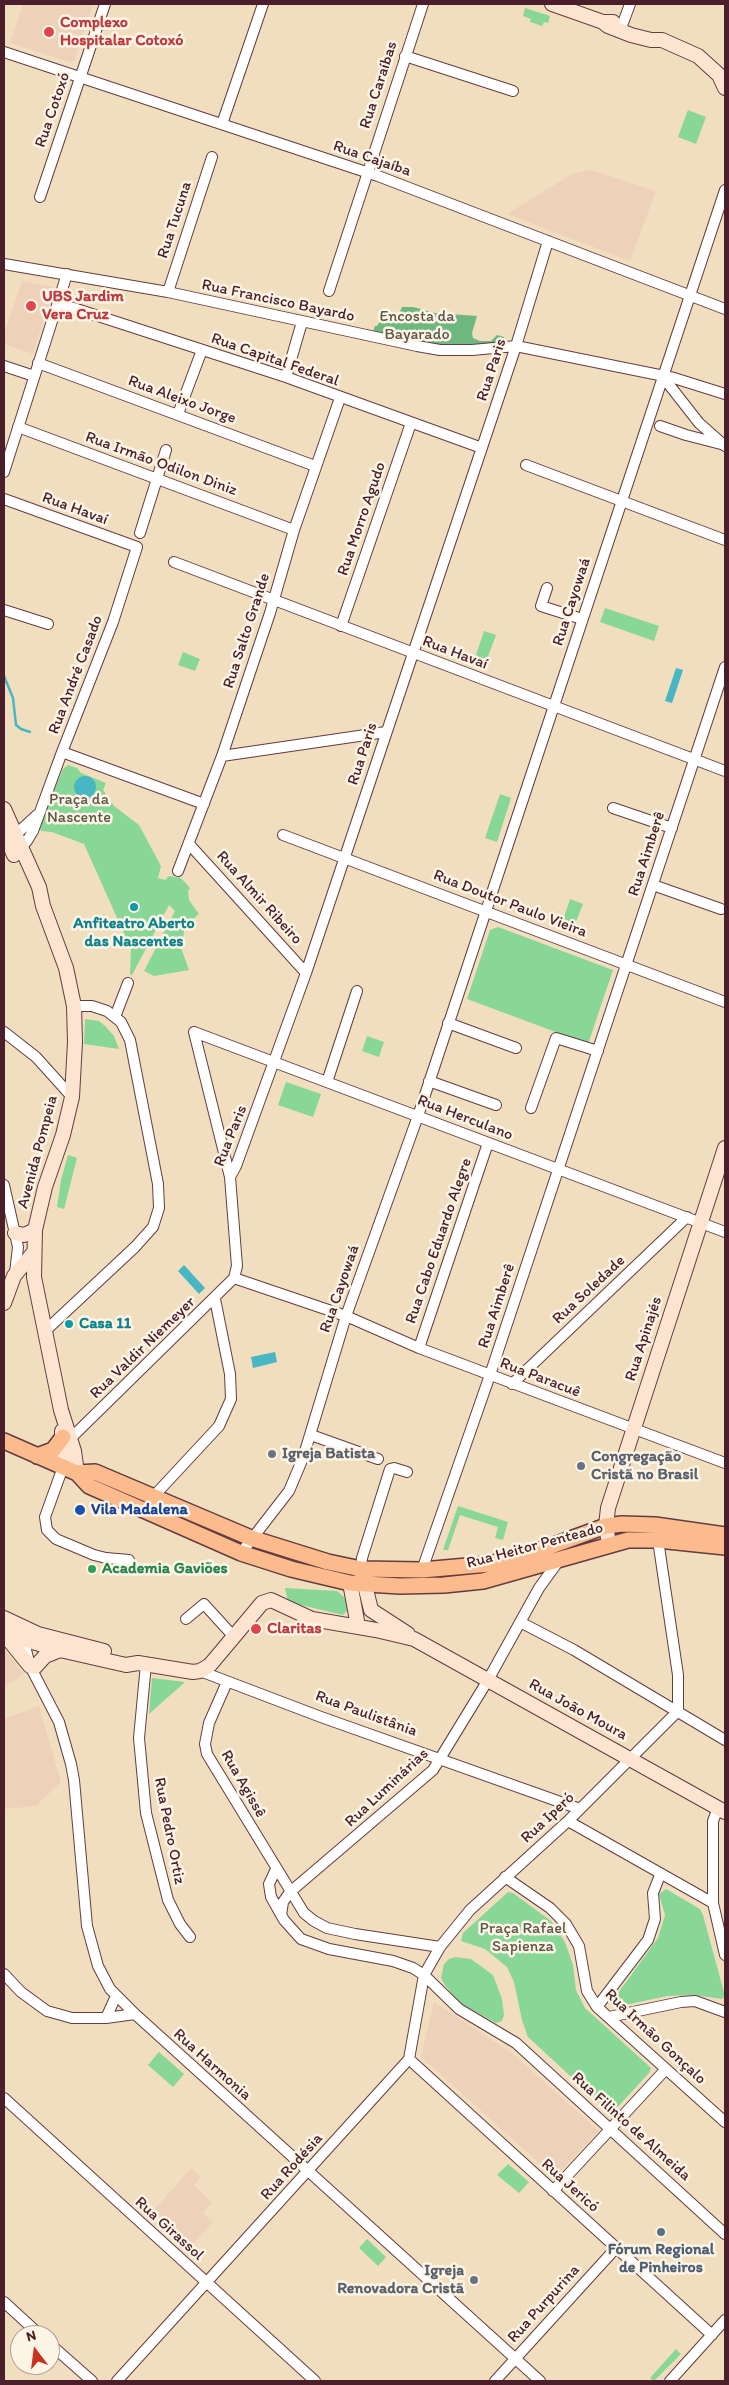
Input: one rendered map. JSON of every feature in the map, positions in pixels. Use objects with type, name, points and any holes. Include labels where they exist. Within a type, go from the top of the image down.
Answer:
[{"type":"main road","points":[[37,1456],[53,1450],[67,1438]]},
{"type":"main road","name":"Rua Heitor Penteado","points":[[4,1441],[70,1470],[89,1486],[241,1553],[291,1569],[356,1583],[444,1585],[483,1581],[628,1540],[658,1540],[725,1547]]},
{"type":"main road","name":"Rua Heitor Penteado","points":[[70,1470],[95,1472],[251,1538],[328,1562],[362,1569],[422,1570],[490,1564],[544,1548],[606,1526],[655,1525],[725,1535]]},
{"type":"main road","points":[[563,1558],[577,1546],[602,1537],[606,1526]]},
{"type":"main road","points":[[532,1567],[533,1556],[544,1548]]},
{"type":"street","name":"Rua Cotoxó","points":[[40,197],[104,4]]},
{"type":"street","points":[[222,124],[263,4]]},
{"type":"street","name":"Rua Caraíbas","points":[[329,291],[422,4]]},
{"type":"street","points":[[552,4],[603,22],[655,35],[698,56],[722,76],[725,88]]},
{"type":"street","points":[[622,27],[630,4]]},
{"type":"street","name":"Rua Cajaíba","points":[[4,52],[366,172],[725,309]]},
{"type":"street","points":[[405,56],[513,91]]},
{"type":"street","name":"Rua Tucuna","points":[[168,292],[212,157]]},
{"type":"street","name":"Rua Cayowaá","points":[[241,1553],[289,1491],[295,1480],[311,1435],[346,1316],[418,1116],[725,190]]},
{"type":"street","name":"Rua Paris","points":[[234,1278],[237,1266],[230,1177],[236,1166],[275,1062],[306,972],[516,346],[548,241]]},
{"type":"street","name":"Rua Francisco Bayardo","points":[[4,264],[168,292],[440,350],[472,350],[516,346],[674,378],[725,394]]},
{"type":"street","points":[[4,472],[8,446],[18,427],[67,274]]},
{"type":"street","name":"Rua Capital Federal","points":[[58,303],[286,377],[482,448]]},
{"type":"street","points":[[286,377],[302,322]]},
{"type":"street","points":[[178,414],[202,350]]},
{"type":"street","name":"Rua Aleixo Jorge","points":[[38,362],[315,466]]},
{"type":"street","points":[[4,366],[34,376]]},
{"type":"street","points":[[663,377],[699,423],[724,445]]},
{"type":"street","name":"Rua Salto Grande","points":[[178,871],[222,756],[315,466],[340,398]]},
{"type":"street","name":"Rua Morro Agudo","points":[[341,626],[411,423]]},
{"type":"street","points":[[660,426],[686,436],[724,445]]},
{"type":"street","name":"Rua Irmão Odilon Diniz","points":[[18,427],[294,530]]},
{"type":"street","points":[[140,533],[166,450]]},
{"type":"street","points":[[526,465],[725,540]]},
{"type":"street","name":"Rua Havaí","points":[[4,499],[136,547]]},
{"type":"street","name":"Rua André Casado","points":[[12,842],[34,831],[62,752],[113,622],[136,547]]},
{"type":"street","name":"Rua Havaí","points":[[174,562],[725,771]]},
{"type":"street","points":[[547,588],[541,606],[582,619]]},
{"type":"street","points":[[4,610],[48,624]]},
{"type":"street","name":"Rua Aimberê","points":[[422,1570],[490,1375],[725,667]]},
{"type":"street","points":[[222,756],[386,732]]},
{"type":"street","points":[[62,752],[204,804]]},
{"type":"street","name":"Avenida Pompeia","points":[[4,808],[12,842],[39,887],[43,906],[66,968],[74,1006],[75,1042],[72,1097],[64,1135],[45,1187],[35,1230],[34,1252],[35,1289],[67,1438],[70,1470]]},
{"type":"street","points":[[612,808],[672,828]]},
{"type":"street","name":"Rua Doutor Paulo Vieira","points":[[283,835],[725,1002]]},
{"type":"street","name":"Rua Almir Ribeiro","points":[[189,844],[306,972]]},
{"type":"street","points":[[653,885],[721,909]]},
{"type":"street","points":[[115,1017],[128,983]]},
{"type":"street","points":[[327,1082],[357,991]]},
{"type":"street","points":[[44,1332],[135,1247],[153,1227],[159,1208],[158,1184],[130,1040],[125,1029],[115,1017],[100,1008],[74,1006]]},
{"type":"street","points":[[448,1023],[516,1048]]},
{"type":"street","points":[[4,1032],[36,1057],[72,1097]]},
{"type":"street","name":"Rua Herculano","points":[[230,1177],[194,1032],[725,1232]]},
{"type":"street","points":[[531,1108],[556,1038],[598,1051]]},
{"type":"street","points":[[429,1081],[496,1105]]},
{"type":"street","name":"Rua Cabo Eduardo Alegre","points":[[419,1348],[488,1143]]},
{"type":"street","name":"Rua Apinajés","points":[[609,1544],[606,1526],[608,1508],[725,1148]]},
{"type":"street","points":[[4,1185],[18,1253],[12,1281],[4,1303]]},
{"type":"street","name":"Rua Soledade","points":[[512,1384],[687,1217]]},
{"type":"street","points":[[15,1233],[24,1234],[35,1230]]},
{"type":"street","points":[[12,1281],[34,1252]]},
{"type":"street","name":"Rua Paracuê","points":[[234,1278],[346,1316],[419,1348],[725,1463]]},
{"type":"street","name":"Rua Valdir Niemeyer","points":[[67,1438],[215,1299],[234,1278]]},
{"type":"street","points":[[12,1281],[35,1289]]},
{"type":"street","points":[[153,1497],[219,1426],[231,1399],[230,1374],[215,1299]]},
{"type":"street","points":[[311,1435],[378,1459]]},
{"type":"street","points":[[362,1569],[362,1558],[390,1469],[394,1468],[407,1472]]},
{"type":"street","points":[[70,1470],[45,1517],[48,1530],[56,1539],[94,1555],[129,1560]]},
{"type":"street","points":[[658,1540],[678,1675],[678,1711]]},
{"type":"street","name":"Rua Luminárias","points":[[281,1915],[284,1902],[290,1892],[421,1782],[441,1759],[539,1588],[563,1558]]},
{"type":"street","points":[[532,1567],[539,1588]]},
{"type":"street","name":"Rua João Moura","points":[[358,1626],[356,1583],[362,1569]]},
{"type":"street","name":"Rua João Moura","points":[[356,1583],[371,1610],[402,1629],[414,1640],[722,1810]]},
{"type":"street","name":"Rua João Moura","points":[[200,1671],[210,1665],[267,1600],[275,1601],[312,1620],[358,1626],[414,1640]]},
{"type":"street","points":[[186,1619],[204,1604],[234,1637]]},
{"type":"street","name":"Rua Paulistânia","points":[[4,1618],[32,1637],[60,1650],[126,1664],[142,1664],[193,1672],[200,1671],[580,1809]]},
{"type":"street","points":[[520,1622],[574,1650],[725,1740]]},
{"type":"street","name":"Rua Paulistânia","points":[[4,1628],[32,1637],[127,1656],[142,1664]]},
{"type":"street","points":[[4,1634],[33,1669],[45,1656],[60,1650]]},
{"type":"street","name":"Rua Harmonia","points":[[32,1637],[26,1652],[59,1722],[71,1764],[76,1792],[87,1926],[98,1966],[116,1996],[540,2381]]},
{"type":"street","name":"Rua Pedro Ortiz","points":[[142,1664],[139,1738],[146,1813],[168,1900],[180,1924],[190,1937]]},
{"type":"street","name":"Rua Agissê","points":[[227,1682],[209,1723],[205,1744],[208,1754],[304,1913],[327,1928],[440,1947]]},
{"type":"street","name":"Rua Iperó","points":[[440,1947],[470,1910],[568,1821],[678,1711]]},
{"type":"street","points":[[722,1810],[713,1821],[713,1903],[725,1955]]},
{"type":"street","points":[[568,1821],[660,1875],[713,1903]]},
{"type":"street","points":[[276,1869],[269,1890],[281,1915],[293,1932],[305,1942],[393,1962],[414,1968],[424,1975]]},
{"type":"street","points":[[597,2007],[648,1940],[655,1919],[653,1893],[660,1875]]},
{"type":"street","name":"Rua Irmão Gonçalo","points":[[505,1877],[550,1908],[566,1924],[579,1946],[587,1991],[597,2007],[725,2122]]},
{"type":"street","points":[[408,2059],[424,1975],[440,1947]]},
{"type":"street","points":[[4,1974],[21,1992],[47,2011],[72,2018],[106,2018],[135,2014]]},
{"type":"street","name":"Rua Filinto de Almeida","points":[[424,1975],[459,2009],[516,2043],[725,2234]]},
{"type":"street","points":[[106,2018],[116,1996]]},
{"type":"street","points":[[609,2016],[695,2001],[725,2012]]},
{"type":"street","name":"Rua Rodésia","points":[[117,2381],[308,2172],[408,2059]]},
{"type":"street","name":"Rua Jericó","points":[[408,2059],[712,2335]]},
{"type":"street","points":[[553,2191],[666,2069]]},
{"type":"street","name":"Rua Girassol","points":[[4,2098],[315,2381]]},
{"type":"street","name":"Rua Purpurina","points":[[495,2381],[616,2248]]},
{"type":"street","points":[[4,2302],[29,2325]]},
{"type":"street","points":[[670,2381],[725,2320]]},
{"type":"street","points":[[60,2353],[92,2381]]},
{"type":"shaded area","name":"Complexo Hospitalar Cotoxó","points":[[23,4],[93,4],[74,61],[70,62],[10,43]]},
{"type":"shaded area","points":[[591,170],[656,191],[630,261],[507,214],[572,174]]},
{"type":"shaded area","name":"UBS Jardim Vera Cruz","points":[[22,281],[54,287],[33,354],[4,344],[4,334]]},
{"type":"shaded area","points":[[4,1649],[24,1674],[4,1687]]},
{"type":"shaded area","points":[[39,1706],[61,1782],[36,1806],[4,1809],[4,1719]]},
{"type":"shaded area","points":[[434,2002],[513,2054],[599,2131],[555,2177],[421,2057]]},
{"type":"shaded area","points":[[191,2168],[201,2177],[194,2185],[212,2203],[203,2213],[213,2222],[186,2252],[148,2217]]},
{"type":"green space","points":[[525,8],[550,16],[548,23],[544,22],[542,26],[530,22],[531,19],[523,16]]},
{"type":"green space","points":[[688,110],[706,117],[696,144],[678,137]]},
{"type":"green space","name":"Encosta da Bayarado","points":[[402,307],[413,307],[435,313],[477,316],[472,333],[473,338],[480,341],[491,341],[497,335],[504,337],[504,342],[501,345],[444,346],[372,334],[375,326],[380,321],[384,322],[389,319],[396,321]]},
{"type":"green space","points":[[605,608],[659,626],[654,641],[600,622]]},
{"type":"green space","points":[[484,631],[496,635],[486,662],[475,658]]},
{"type":"green space","points":[[183,652],[200,659],[195,671],[178,665]]},
{"type":"green space","name":"Praça da Nascente","points":[[68,765],[77,768],[81,773],[106,783],[103,790],[114,806],[139,825],[161,866],[158,878],[165,880],[169,876],[181,878],[190,888],[188,891],[189,900],[199,914],[189,923],[186,921],[181,948],[189,970],[154,976],[144,971],[175,911],[169,905],[132,975],[130,974],[131,949],[84,844],[52,832],[41,831],[39,827],[63,769]]},
{"type":"green space","points":[[500,794],[511,798],[497,842],[485,838]]},
{"type":"green space","points":[[570,899],[583,904],[575,924],[563,920]]},
{"type":"green space","points":[[498,927],[613,970],[588,1044],[467,999],[490,930]]},
{"type":"green space","points":[[85,1019],[99,1021],[105,1026],[114,1036],[119,1049],[84,1044]]},
{"type":"green space","points":[[367,1036],[384,1042],[379,1057],[362,1051]]},
{"type":"green space","points":[[286,1082],[321,1094],[313,1117],[278,1105]]},
{"type":"green space","points":[[68,1155],[77,1158],[64,1209],[57,1207],[61,1180]]},
{"type":"green space","points":[[458,1506],[508,1522],[503,1540],[495,1538],[498,1527],[460,1515],[448,1550],[443,1550]]},
{"type":"green space","points":[[285,1588],[337,1591],[345,1598],[350,1608],[343,1615],[288,1602]]},
{"type":"green space","points":[[152,1678],[185,1682],[149,1714]]},
{"type":"green space","points":[[666,1889],[700,1909],[725,1996],[722,1999],[694,1995],[667,1996],[615,2007],[613,2000],[658,1938],[665,1915],[659,1894]]},
{"type":"green space","name":"Praça Rafael Sapienza","points":[[508,1892],[513,1893],[551,1921],[565,1942],[573,1965],[576,1990],[585,2008],[651,2068],[649,2073],[613,2112],[607,2110],[528,2037],[522,2020],[514,1982],[507,1967],[485,1949],[461,1941],[463,1933]]},
{"type":"green space","points":[[455,1957],[471,1959],[493,1975],[502,1999],[504,2015],[502,2021],[496,2023],[460,2003],[444,1984],[441,1978],[444,1964],[449,1959]]},
{"type":"green space","points":[[159,2052],[184,2074],[173,2087],[148,2065]]},
{"type":"green space","points":[[508,2164],[529,2182],[519,2193],[497,2175]]},
{"type":"green space","points":[[367,2239],[386,2257],[378,2266],[359,2248]]},
{"type":"green space","points":[[676,2349],[681,2354],[654,2381],[650,2378]]},
{"type":"water","points":[[676,668],[683,670],[672,703],[665,701]]},
{"type":"water","points":[[85,776],[93,779],[96,787],[93,795],[85,798],[77,795],[74,787],[77,779]]},
{"type":"water","points":[[184,1265],[205,1288],[199,1294],[178,1271]]},
{"type":"water","points":[[275,1352],[277,1362],[253,1368],[251,1357]]},
{"type":"waterway","points":[[4,676],[13,698],[16,725],[30,732]]},
{"type":"waterway","points":[[76,801],[78,796]]},
{"type":"place","name":"Complexo Hospitalar Cotoxó","points":[[49,32]]},
{"type":"place","name":"UBS Jardim Vera Cruz","points":[[31,306]]},
{"type":"place","name":"Anfiteatro Aberto das Nascentes","points":[[134,907]]},
{"type":"place","name":"Casa 11","points":[[69,1324]]},
{"type":"place","name":"Igreja Batista","points":[[272,1454]]},
{"type":"place","name":"Congregação Cristã no Brasil","points":[[581,1466]]},
{"type":"place","name":"Vila Madalena","points":[[80,1510]]},
{"type":"place","name":"Academia Gaviões","points":[[92,1569]]},
{"type":"place","name":"Claritas","points":[[256,1629]]},
{"type":"place","name":"Fórum Regional de Pinheiros","points":[[661,2232]]},
{"type":"place","name":"Igreja Renovadora Cristã","points":[[474,2280]]}]
